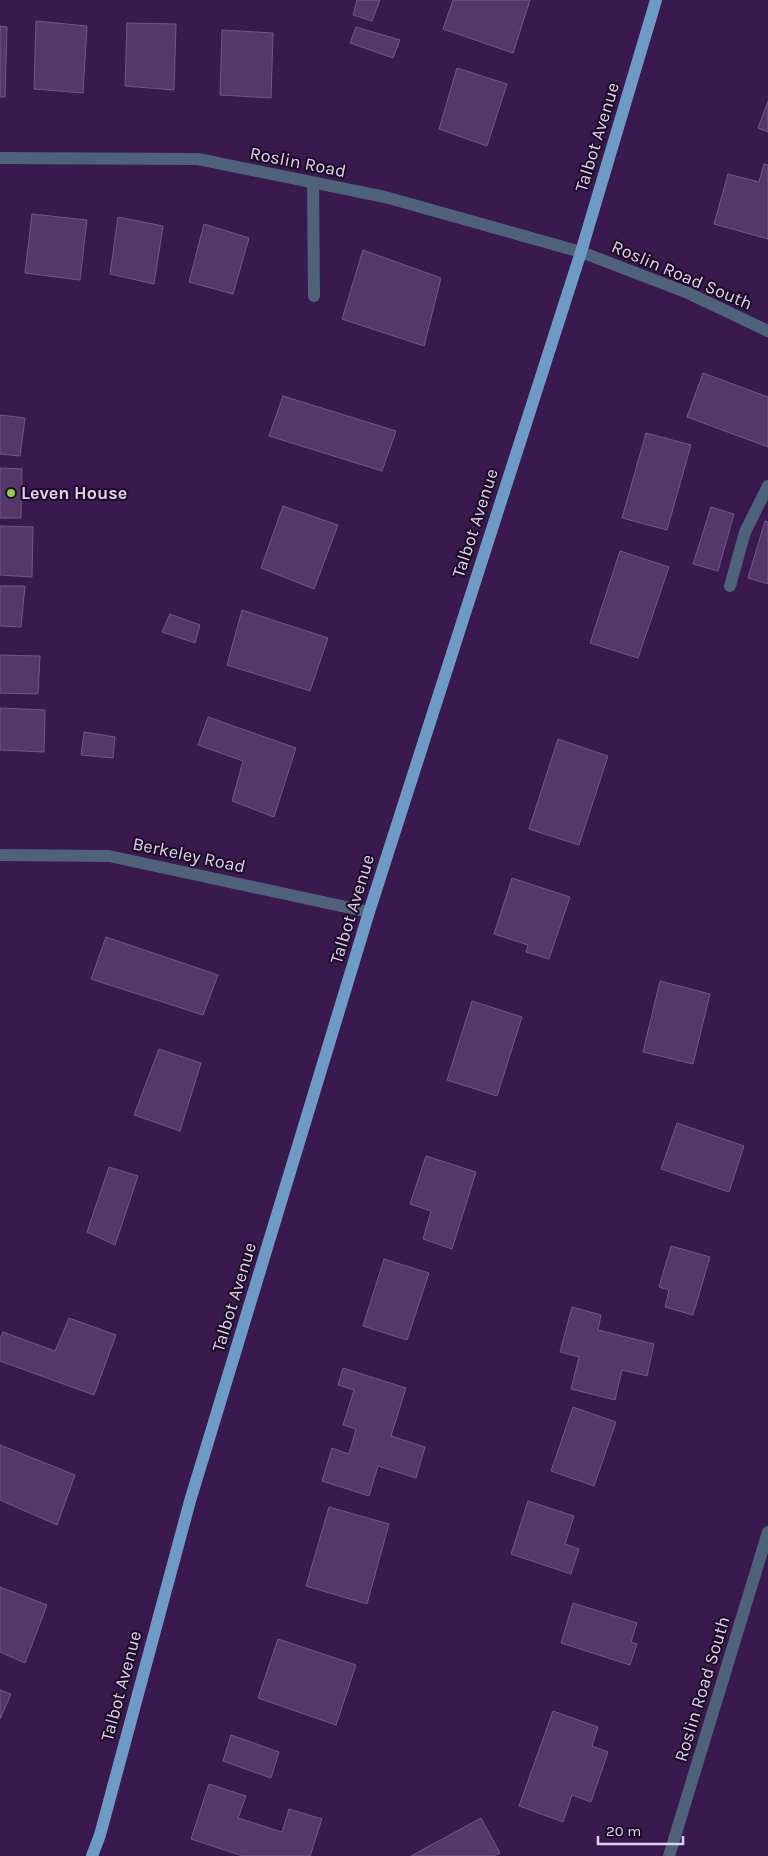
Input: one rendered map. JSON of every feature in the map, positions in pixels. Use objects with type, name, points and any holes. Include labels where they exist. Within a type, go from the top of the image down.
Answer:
[{"type":"main road","name":"Talbot Avenue","points":[[92,1856],[100,1835],[190,1501],[369,912],[581,252],[656,0]]},
{"type":"main road","name":"Talbot Avenue","points":[[100,1835],[102,1856]]},
{"type":"street","name":"Roslin Road","points":[[0,158],[198,160],[385,197],[581,252]]},
{"type":"street","points":[[313,183],[314,296]]},
{"type":"street","name":"Roslin Road South","points":[[581,252],[688,293],[768,331]]},
{"type":"street","points":[[730,586],[744,532],[768,486]]},
{"type":"street","name":"Berkeley Road","points":[[0,855],[109,856],[369,912]]},
{"type":"street","name":"Roslin Road South","points":[[670,1856],[768,1532]]},
{"type":"building","points":[[357,0],[380,0],[372,21],[353,15]]},
{"type":"building","points":[[453,0],[530,0],[513,53],[443,29]]},
{"type":"building","points":[[36,21],[87,26],[83,93],[34,89]]},
{"type":"building","points":[[127,23],[176,24],[174,90],[125,86]]},
{"type":"building","points":[[0,26],[7,27],[5,97],[0,97]]},
{"type":"building","points":[[356,27],[400,40],[393,58],[350,43]]},
{"type":"building","points":[[222,30],[273,33],[271,98],[220,95]]},
{"type":"building","points":[[457,68],[507,84],[487,146],[439,129]]},
{"type":"building","points":[[768,101],[768,132],[758,128]]},
{"type":"building","points":[[764,164],[768,165],[768,239],[714,224],[728,174],[759,182]]},
{"type":"building","points":[[32,214],[87,220],[80,280],[25,273]]},
{"type":"building","points":[[118,217],[163,226],[154,284],[110,274]]},
{"type":"building","points":[[204,224],[249,238],[233,294],[189,282]]},
{"type":"building","points":[[363,250],[441,278],[424,346],[342,319]]},
{"type":"building","points":[[703,373],[768,397],[768,447],[687,417]]},
{"type":"building","points":[[283,396],[396,431],[382,471],[269,436]]},
{"type":"building","points":[[0,415],[25,418],[20,456],[0,454]]},
{"type":"building","points":[[646,433],[691,445],[667,530],[622,518]]},
{"type":"building","name":"Leven House","points":[[0,468],[22,469],[21,518],[0,518]]},
{"type":"building","points":[[283,506],[338,525],[314,589],[261,568]]},
{"type":"building","points":[[711,507],[734,514],[718,571],[693,564]]},
{"type":"building","points":[[765,521],[768,522],[768,584],[748,578]]},
{"type":"building","points":[[0,526],[33,527],[32,577],[0,575]]},
{"type":"building","points":[[620,551],[669,567],[638,658],[590,643]]},
{"type":"building","points":[[0,586],[25,586],[21,627],[0,626]]},
{"type":"building","points":[[242,610],[328,638],[310,691],[227,665]]},
{"type":"building","points":[[170,614],[200,625],[195,643],[162,632]]},
{"type":"building","points":[[0,655],[40,656],[38,694],[0,693]]},
{"type":"building","points":[[0,708],[45,710],[44,752],[0,750]]},
{"type":"building","points":[[208,717],[296,748],[274,817],[232,801],[243,761],[198,745]]},
{"type":"building","points":[[84,732],[115,737],[113,758],[81,755]]},
{"type":"building","points":[[558,739],[608,756],[579,845],[529,829]]},
{"type":"building","points":[[512,878],[570,897],[549,959],[526,952],[528,945],[494,934]]},
{"type":"building","points":[[106,937],[218,975],[203,1015],[91,979]]},
{"type":"building","points":[[660,981],[710,994],[693,1064],[643,1052]]},
{"type":"building","points":[[472,1001],[522,1017],[497,1096],[447,1080]]},
{"type":"building","points":[[159,1049],[201,1063],[180,1131],[134,1115]]},
{"type":"building","points":[[677,1123],[744,1146],[729,1192],[661,1169]]},
{"type":"building","points":[[426,1156],[476,1172],[452,1249],[423,1239],[431,1211],[410,1204]]},
{"type":"building","points":[[109,1167],[138,1176],[115,1245],[87,1232]]},
{"type":"building","points":[[671,1246],[710,1257],[693,1315],[665,1307],[669,1290],[659,1287]]},
{"type":"building","points":[[384,1259],[429,1273],[407,1340],[363,1326]]},
{"type":"building","points":[[572,1307],[601,1315],[598,1330],[654,1344],[647,1376],[622,1370],[615,1400],[571,1389],[579,1357],[560,1352]]},
{"type":"building","points":[[69,1318],[116,1335],[94,1395],[0,1361],[0,1339],[3,1332],[55,1351]]},
{"type":"building","points":[[343,1368],[406,1388],[391,1436],[425,1447],[416,1478],[378,1466],[369,1496],[322,1481],[332,1448],[349,1454],[356,1429],[343,1425],[354,1390],[338,1385]]},
{"type":"building","points":[[573,1407],[616,1422],[594,1486],[551,1471]]},
{"type":"building","points":[[0,1445],[75,1475],[57,1525],[0,1500]]},
{"type":"building","points":[[528,1501],[574,1516],[565,1544],[579,1549],[571,1574],[511,1554]]},
{"type":"building","points":[[329,1507],[389,1524],[367,1604],[306,1586]]},
{"type":"building","points":[[0,1587],[47,1605],[25,1663],[0,1652]]},
{"type":"building","points":[[573,1603],[637,1623],[631,1642],[637,1644],[630,1665],[561,1643]]},
{"type":"building","points":[[278,1639],[356,1665],[336,1725],[258,1698]]},
{"type":"building","points":[[0,1690],[11,1694],[0,1719]]},
{"type":"building","points":[[553,1711],[598,1727],[592,1746],[608,1752],[591,1802],[572,1795],[563,1822],[519,1806]]},
{"type":"building","points":[[231,1735],[279,1752],[271,1778],[223,1761]]},
{"type":"building","points":[[209,1784],[246,1796],[238,1818],[282,1832],[289,1809],[322,1819],[310,1856],[243,1856],[191,1839]]},
{"type":"building","points":[[481,1818],[500,1853],[494,1856],[411,1856]]},
{"type":"place","name":"Leven House","points":[[11,493]]}]
